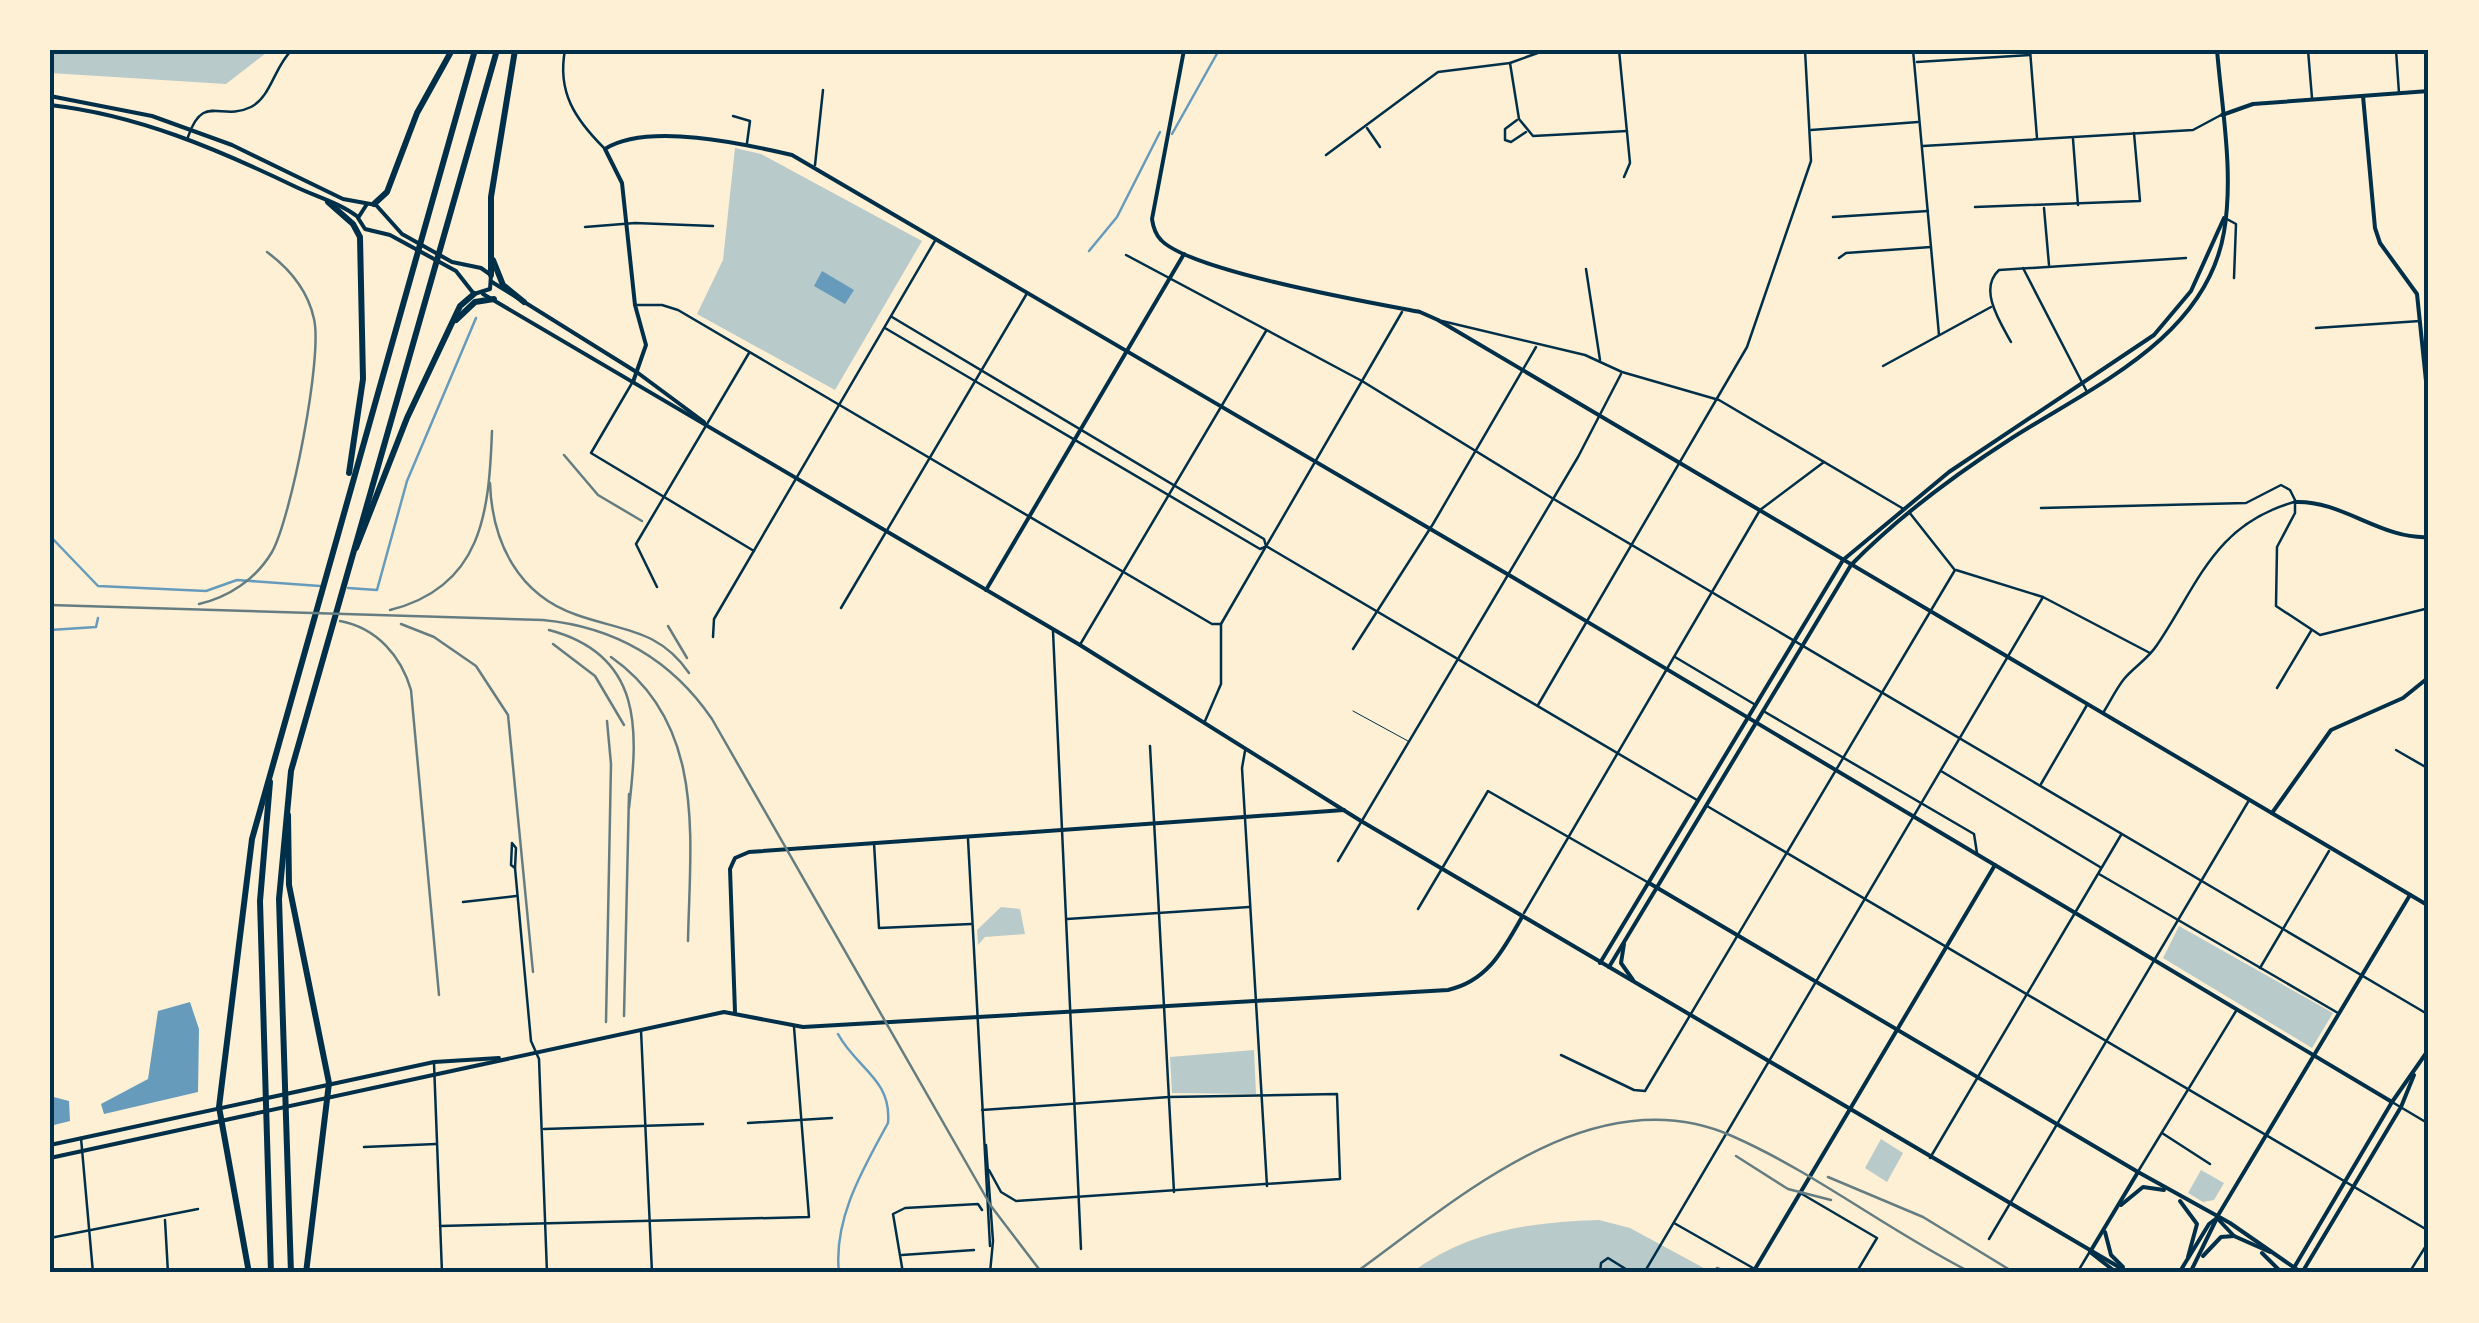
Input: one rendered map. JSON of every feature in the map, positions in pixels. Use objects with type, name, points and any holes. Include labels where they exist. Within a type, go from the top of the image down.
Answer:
[{"type":"highway","points":[[370,204],[387,192],[417,113],[452,50]]},
{"type":"highway","points":[[249,1273],[219,1108],[252,840],[475,50]]},
{"type":"highway","points":[[291,1273],[280,864],[291,771],[497,50]]},
{"type":"highway","points":[[492,278],[488,232],[515,50]]},
{"type":"highway","points":[[328,202],[358,224],[363,378],[338,528]]},
{"type":"highway","points":[[488,232],[499,279],[524,302]]},
{"type":"highway","points":[[348,563],[407,418],[460,306],[478,294]]},
{"type":"highway","points":[[453,326],[470,305],[494,299]]},
{"type":"highway","points":[[271,1273],[260,873],[266,800],[281,727]]},
{"type":"highway","points":[[291,771],[289,885],[329,1083],[306,1273]]},
{"type":"street","points":[[187,139],[205,111],[252,106],[292,50]]},
{"type":"street","points":[[565,50],[568,102],[579,123],[605,148],[622,183],[635,305],[646,352],[592,453],[754,551]]},
{"type":"street","points":[[1184,50],[1152,219],[1162,240],[1184,253],[1288,286],[1404,309],[1600,360],[1622,372],[1720,400],[1910,513],[1955,570],[2043,597],[2151,654]]},
{"type":"street","points":[[1326,155],[1438,72],[1510,63],[1546,50]]},
{"type":"street","points":[[1619,50],[1630,163],[1624,177]]},
{"type":"street","points":[[1538,706],[1748,347],[1809,171],[1811,130],[1805,50]]},
{"type":"street","points":[[1913,50],[1939,335]]},
{"type":"street","points":[[1608,968],[1852,565],[1910,513],[1989,453],[2150,348],[2184,315],[2214,264],[2224,218],[2217,50]]},
{"type":"street","points":[[2308,50],[2312,99]]},
{"type":"street","points":[[2396,50],[2399,94]]},
{"type":"street","points":[[1914,62],[2030,53],[2037,139]]},
{"type":"street","points":[[1510,63],[1519,119],[1527,131],[1546,137],[1627,130]]},
{"type":"street","points":[[815,166],[822,90]]},
{"type":"street","points":[[1923,146],[2193,130],[2242,105],[2429,91]]},
{"type":"street","points":[[50,96],[135,111],[190,130],[343,199],[370,204],[395,229],[459,264],[481,268],[524,302],[638,373],[707,425]]},
{"type":"street","points":[[2363,96],[2374,228],[2380,243],[2413,285],[2421,321],[2429,410]]},
{"type":"street","points":[[50,105],[132,120],[187,139],[328,202]]},
{"type":"street","points":[[733,116],[750,121],[747,145]]},
{"type":"street","points":[[1519,119],[1505,129],[1505,140],[1511,142],[1527,131]]},
{"type":"street","points":[[1811,130],[1919,122]]},
{"type":"street","points":[[1366,127],[1380,148]]},
{"type":"street","points":[[1976,207],[2140,201],[2134,133]]},
{"type":"street","points":[[605,148],[636,136],[747,145],[792,155],[815,166],[2429,1124]]},
{"type":"street","points":[[2073,138],[2078,204]]},
{"type":"street","points":[[370,204],[358,224],[390,235],[456,271],[478,294],[494,299],[1080,645],[1361,821],[2129,1273]]},
{"type":"street","points":[[2044,206],[2049,265]]},
{"type":"street","points":[[1833,217],[1929,211]]},
{"type":"street","points":[[2224,218],[2236,224],[2234,278]]},
{"type":"street","points":[[1600,963],[1843,560],[1902,508],[2136,350],[2170,319],[2202,270],[2224,218]]},
{"type":"street","points":[[586,228],[628,223],[713,226]]},
{"type":"street","points":[[713,638],[714,619],[936,238]]},
{"type":"street","points":[[1839,258],[1846,253],[1932,247]]},
{"type":"street","points":[[986,590],[1184,253]]},
{"type":"street","points":[[1126,255],[1362,381],[1552,498],[2429,1015]]},
{"type":"street","points":[[2011,342],[1992,306],[1993,273],[2049,265],[2186,258]]},
{"type":"street","points":[[2023,268],[2087,391]]},
{"type":"street","points":[[1586,269],[1600,360]]},
{"type":"street","points":[[478,294],[492,278]]},
{"type":"street","points":[[841,608],[1028,292]]},
{"type":"street","points":[[635,305],[670,307],[1212,624],[1221,624]]},
{"type":"street","points":[[1883,366],[1992,306]]},
{"type":"street","points":[[1204,722],[1219,695],[1221,624],[1404,309]]},
{"type":"street","points":[[892,317],[1176,483],[1264,538],[1266,546],[1698,801]]},
{"type":"street","points":[[1438,320],[2429,906]]},
{"type":"street","points":[[2316,328],[2421,321]]},
{"type":"street","points":[[885,328],[1169,496],[1260,548],[1266,546]]},
{"type":"street","points":[[1080,645],[1267,330]]},
{"type":"street","points":[[1354,649],[1430,530],[1536,345]]},
{"type":"street","points":[[658,587],[636,544],[750,352]]},
{"type":"street","points":[[1338,861],[1600,417],[1622,372]]},
{"type":"street","points":[[50,1158],[536,1051],[736,1012],[794,1027],[1438,991],[1478,978],[1492,966],[1760,510],[1825,461]]},
{"type":"street","points":[[2042,508],[2246,503],[2281,485],[2290,490],[2295,513],[2276,547],[2276,606],[2325,634],[2429,608]]},
{"type":"street","points":[[2103,713],[2125,678],[2151,654],[2224,539],[2276,508],[2295,502],[2324,505],[2395,532],[2429,537]]},
{"type":"street","points":[[1561,1056],[1641,1092],[1955,570]]},
{"type":"street","points":[[1600,1273],[1601,1264],[1608,1258],[1629,1271],[1644,1273],[2043,597]]},
{"type":"street","points":[[1053,630],[1050,644],[1082,1248]]},
{"type":"street","points":[[2277,688],[2312,630]]},
{"type":"street","points":[[1675,658],[1755,705]]},
{"type":"street","points":[[2272,814],[2330,730],[2402,698],[2429,677]]},
{"type":"street","points":[[2040,784],[2088,704]]},
{"type":"street","points":[[1762,710],[1977,837],[1977,854]]},
{"type":"street","points":[[1150,746],[1174,1192]]},
{"type":"street","points":[[1246,749],[1250,907],[1268,1186]]},
{"type":"street","points":[[2396,750],[2429,768]]},
{"type":"street","points":[[1942,771],[2102,868]]},
{"type":"street","points":[[1418,909],[1488,790],[2304,1272],[2401,1107],[2415,1072]]},
{"type":"street","points":[[1988,1239],[2249,801]]},
{"type":"street","points":[[1706,805],[2429,1231]]},
{"type":"street","points":[[736,1012],[730,870],[735,858],[758,849],[1344,810]]},
{"type":"street","points":[[1930,1158],[2122,834]]},
{"type":"street","points":[[968,837],[990,1246]]},
{"type":"street","points":[[874,842],[879,928],[973,924]]},
{"type":"street","points":[[2260,968],[2330,850]]},
{"type":"street","points":[[1674,1223],[1755,1269],[1995,865]]},
{"type":"street","points":[[515,868],[536,1051],[546,1273]]},
{"type":"street","points":[[2098,874],[2339,1014]]},
{"type":"street","points":[[2178,1273],[2217,1218],[2410,895]]},
{"type":"street","points":[[462,902],[517,896]]},
{"type":"street","points":[[1064,919],[1250,907]]},
{"type":"street","points":[[1626,940],[1620,962],[1636,984]]},
{"type":"street","points":[[2077,1273],[2236,1009]]},
{"type":"street","points":[[440,1226],[809,1217],[794,1027]]},
{"type":"street","points":[[642,1029],[652,1273]]},
{"type":"street","points":[[2291,1273],[2392,1102],[2429,1049]]},
{"type":"street","points":[[50,1145],[434,1062],[508,1058]]},
{"type":"street","points":[[434,1062],[442,1273]]},
{"type":"street","points":[[982,1110],[1169,1097],[1338,1094],[1340,1179],[1008,1200],[989,1170]]},
{"type":"street","points":[[748,1123],[832,1118]]},
{"type":"street","points":[[541,1129],[702,1124]]},
{"type":"street","points":[[2162,1133],[2210,1164]]},
{"type":"street","points":[[80,1137],[93,1273]]},
{"type":"street","points":[[984,1143],[989,1170],[990,1273]]},
{"type":"street","points":[[364,1146],[438,1144]]},
{"type":"street","points":[[2114,1212],[2143,1187],[2172,1192],[2193,1213],[2198,1224],[2187,1259]]},
{"type":"street","points":[[1802,1194],[1876,1238],[1856,1273]]},
{"type":"street","points":[[903,1273],[891,1220],[898,1210],[978,1204],[982,1210]]},
{"type":"street","points":[[50,1238],[198,1209]]},
{"type":"street","points":[[164,1216],[168,1273]]},
{"type":"street","points":[[2217,1218],[2282,1273]]},
{"type":"street","points":[[2199,1259],[2217,1218]]},
{"type":"street","points":[[2104,1228],[2110,1255],[2129,1273]]},
{"type":"street","points":[[2190,1273],[2221,1238],[2234,1236]]},
{"type":"street","points":[[2409,1273],[2429,1241]]},
{"type":"street","points":[[902,1255],[974,1250]]},
{"type":"street","points":[[2258,1250],[2271,1252]]},
{"type":"street","points":[[2090,1252],[2117,1273]]},
{"type":"lane","points":[[1353,711],[1408,740]]},
{"type":"shaded area","points":[[50,50],[270,50],[226,84],[50,73]]},
{"type":"shaded area","points":[[735,148],[761,154],[922,241],[835,390],[697,314],[723,260]]},
{"type":"shaded area","points":[[1001,907],[1020,909],[1025,934],[985,937],[978,945],[977,930]]},
{"type":"shaded area","points":[[2179,926],[2333,1013],[2312,1048],[2163,958]]},
{"type":"shaded area","points":[[1254,1050],[1256,1094],[1172,1093],[1170,1057]]},
{"type":"shaded area","points":[[1881,1139],[1903,1153],[1887,1182],[1865,1168]]},
{"type":"shaded area","points":[[2201,1170],[2224,1183],[2214,1200],[2203,1202],[2188,1193]]},
{"type":"shaded area","points":[[1599,1220],[1630,1228],[1713,1273],[1411,1273],[1477,1238],[1548,1223]]},
{"type":"water","points":[[822,271],[854,290],[845,304],[814,286]]},
{"type":"water","points":[[190,1002],[199,1029],[198,1092],[104,1114],[101,1104],[148,1079],[158,1011]]},
{"type":"water","points":[[50,1096],[69,1101],[70,1121],[50,1126]]},
{"type":"waterway","points":[[1172,134],[1219,50]]},
{"type":"waterway","points":[[1089,251],[1117,217],[1160,132]]},
{"type":"waterway","points":[[348,588],[377,590],[407,481],[476,318]]},
{"type":"waterway","points":[[50,536],[98,586],[206,591],[237,580],[320,586]]},
{"type":"waterway","points":[[50,630],[96,627],[98,618]]},
{"type":"waterway","points":[[838,1034],[879,1084],[888,1108],[888,1123],[845,1214],[838,1253],[839,1273]]},
{"type":"railway","points":[[199,604],[241,586],[272,552],[288,507],[304,437],[314,367],[314,319],[297,281],[267,252]]},
{"type":"railway","points":[[390,610],[421,599],[445,584],[475,542],[488,489],[492,431]]},
{"type":"railway","points":[[564,455],[598,495],[642,521]]},
{"type":"railway","points":[[490,483],[496,526],[512,564],[524,580],[556,606],[652,640],[689,673]]},
{"type":"railway","points":[[50,605],[543,620],[594,630],[659,663],[712,719],[991,1206],[1042,1273]]},
{"type":"railway","points":[[340,621],[365,630],[386,645],[411,690],[439,995]]},
{"type":"railway","points":[[401,624],[434,637],[476,666],[508,715],[533,972]]},
{"type":"railway","points":[[668,626],[687,658]]},
{"type":"railway","points":[[549,630],[580,642],[603,658],[628,699],[634,751],[629,808]]},
{"type":"railway","points":[[553,644],[595,676],[624,725]]},
{"type":"railway","points":[[611,657],[642,684],[664,715],[678,749],[690,824],[688,941]]},
{"type":"railway","points":[[606,1022],[611,764],[607,721]]},
{"type":"railway","points":[[624,1016],[629,794]]},
{"type":"railway","points":[[1355,1273],[1483,1181],[1530,1154],[1579,1133],[1629,1121],[1680,1121],[1732,1136],[1793,1167],[1972,1273]]},
{"type":"railway","points":[[1736,1156],[1788,1189],[1831,1200]]},
{"type":"railway","points":[[1828,1177],[1923,1217],[2015,1273]]},
{"type":"railway","points":[[1717,1268],[1730,1273]]}]
